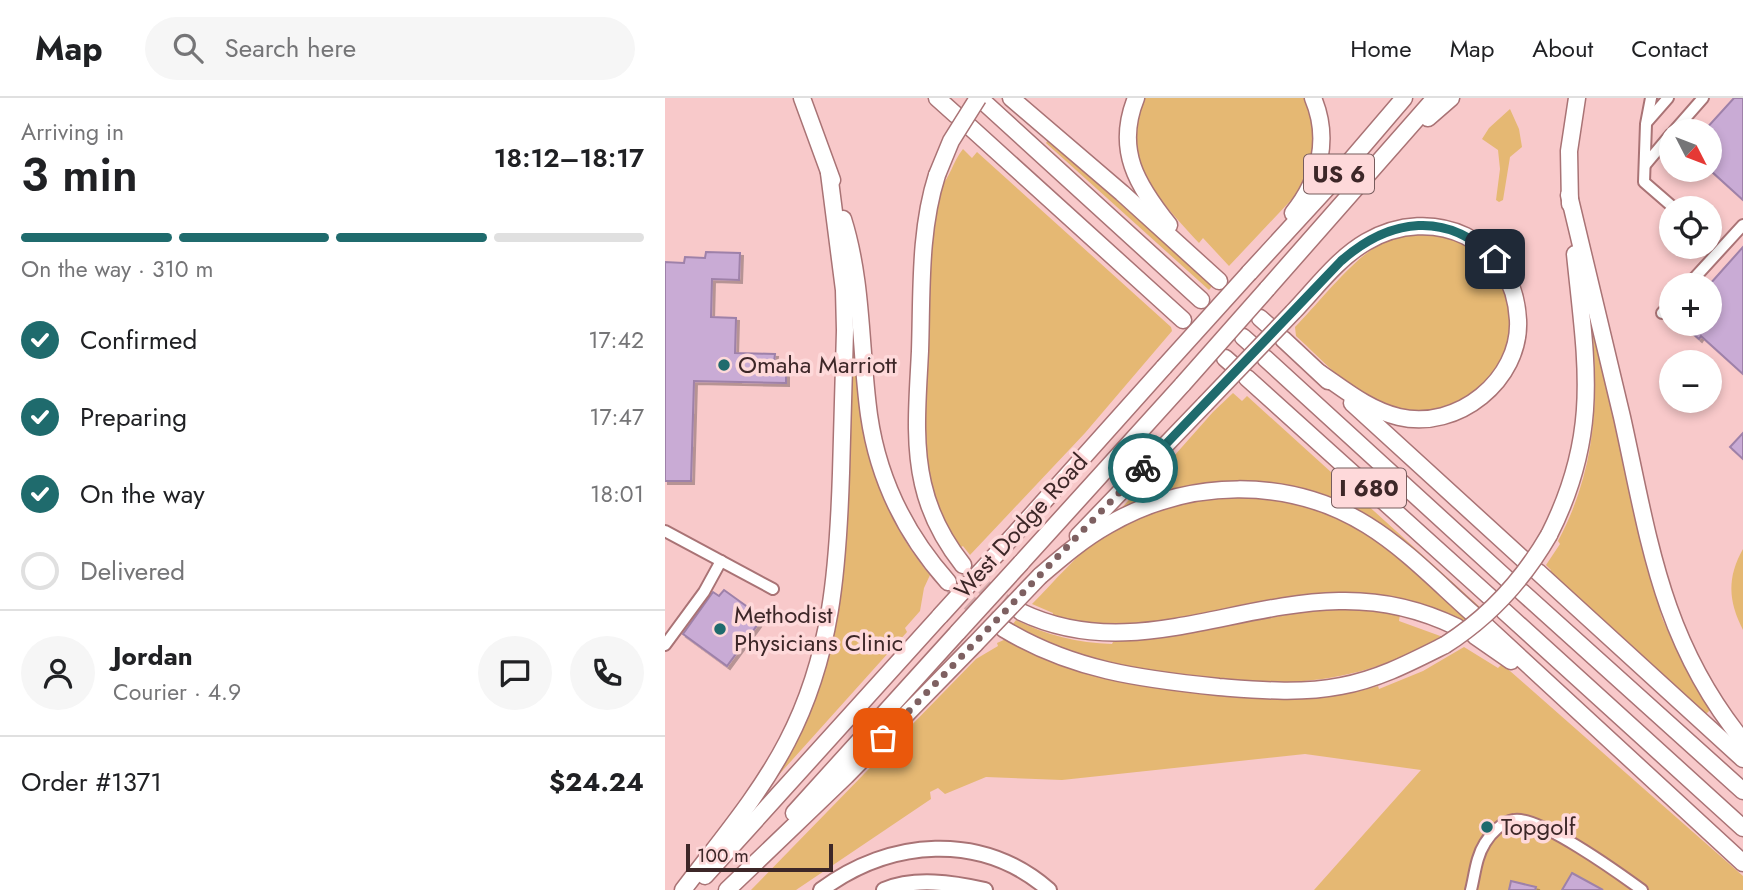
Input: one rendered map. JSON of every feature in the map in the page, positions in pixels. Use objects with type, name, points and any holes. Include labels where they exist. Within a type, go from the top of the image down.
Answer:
[{"type":"highway","points":[[802,98],[849,235],[875,447],[899,511],[919,544],[948,582]]},
{"type":"highway","points":[[937,98],[956,115]]},
{"type":"highway","points":[[1011,98],[1219,281]]},
{"type":"highway","points":[[1136,98],[1128,125],[1127,141],[1133,171],[1141,188],[1202,265]]},
{"type":"highway","points":[[1273,249],[1287,219],[1315,180],[1320,160],[1321,125],[1313,98]]},
{"type":"highway","name":"West Dodge Road","points":[[692,890],[1273,249],[1404,98]]},
{"type":"highway","points":[[1391,149],[1435,98]]},
{"type":"highway","name":"US 6","points":[[1391,149],[1451,98]]},
{"type":"highway","points":[[1004,629],[1049,653],[1104,671],[1196,685],[1263,691],[1321,689],[1358,682],[1396,670],[1445,645],[1468,630],[1498,604],[1532,562],[1549,535],[1570,489],[1581,447],[1587,405],[1586,365],[1569,195],[1569,151],[1577,98]]},
{"type":"highway","points":[[963,565],[942,535],[923,488],[918,448],[923,249],[930,197],[937,175],[951,141],[982,101],[1201,300]]},
{"type":"highway","points":[[969,127],[1183,320]]},
{"type":"highway","name":"West Dodge Road","points":[[726,890],[1183,384],[1391,149]]},
{"type":"highway","points":[[683,890],[752,800],[788,741],[811,688],[830,617],[837,573],[845,330],[844,290],[829,173]]},
{"type":"highway","points":[[1569,195],[1662,594],[1694,668],[1721,712],[1743,741]]},
{"type":"highway","points":[[726,890],[846,776],[1341,261],[1359,246],[1388,231],[1417,225],[1448,228],[1475,241],[1495,259],[1507,279],[1517,307],[1518,322],[1510,358],[1493,386],[1466,407],[1435,418],[1401,417],[1370,406],[1320,373]]},
{"type":"highway","points":[[1283,339],[1524,560]]},
{"type":"highway","name":"I 680","points":[[1265,358],[1508,580]]},
{"type":"highway","name":"I 680","points":[[1247,377],[1491,598]]},
{"type":"highway","points":[[1040,576],[1096,532],[1151,504],[1201,492],[1231,488],[1255,489],[1316,502],[1365,524],[1403,551],[1473,614]]},
{"type":"highway","points":[[1538,572],[1743,759]]},
{"type":"highway","points":[[1522,592],[1743,791]]},
{"type":"highway","points":[[1021,612],[1067,629],[1118,634],[1311,603],[1365,601],[1411,609],[1457,626]]},
{"type":"highway","points":[[1504,611],[1743,828]]},
{"type":"highway","points":[[1481,631],[1600,733],[1743,863]]},
{"type":"main road","points":[[821,890],[843,874],[874,860],[912,850],[936,848],[968,852],[1004,862],[1025,871],[1049,890]]},
{"type":"main road","points":[[884,890],[915,883],[940,883],[985,890]]},
{"type":"street","points":[[1651,98],[1646,124],[1644,182],[1660,196]]},
{"type":"street","points":[[1646,124],[1668,98]]},
{"type":"street","points":[[1685,119],[1703,98]]},
{"type":"street","points":[[1645,165],[1659,149]]},
{"type":"street","points":[[1699,273],[1743,225]]},
{"type":"street","points":[[665,531],[773,589]]},
{"type":"street","points":[[665,645],[698,600],[721,561]]},
{"type":"street","points":[[1471,890],[1479,856],[1486,841],[1503,824],[1516,819],[1528,821],[1552,832],[1642,890]]},
{"type":"shaded area","points":[[1144,98],[1308,98],[1314,114],[1314,158],[1306,177],[1294,197],[1229,266],[1203,238],[1199,243],[1170,211],[1146,178],[1135,140],[1136,120]]},
{"type":"shaded area","points":[[1510,109],[1519,129],[1522,147],[1510,157],[1503,200],[1499,202],[1496,200],[1500,169],[1498,150],[1482,139],[1489,128]]},
{"type":"shaded area","points":[[1048,140],[1208,281],[1212,286],[1209,290],[1046,143]]},
{"type":"shaded area","points":[[963,149],[972,158],[977,152],[1171,327],[1172,331],[1085,433],[970,555],[963,546],[956,550],[944,530],[921,453],[931,241],[940,187]]},
{"type":"shaded area","points":[[1424,233],[1464,245],[1483,260],[1497,278],[1506,299],[1510,321],[1508,344],[1500,365],[1488,384],[1462,404],[1437,412],[1410,414],[1397,412],[1369,400],[1296,336],[1295,327],[1348,270],[1371,250],[1392,239]]},
{"type":"shaded area","points":[[1591,313],[1595,313],[1617,436],[1662,618],[1677,651],[1712,708],[1705,715],[1548,573],[1551,570],[1546,565],[1560,544],[1558,541],[1581,485],[1593,430],[1595,373]]},
{"type":"shaded area","points":[[852,343],[863,427],[875,476],[898,528],[930,575],[924,588],[920,611],[905,628],[907,632],[775,779],[773,778],[821,676],[835,625],[842,570]]},
{"type":"shaded area","points":[[1233,393],[1242,401],[1247,396],[1481,608],[1476,613],[1402,546],[1270,485],[1117,513],[1166,459],[1174,456]]},
{"type":"shaded area","points":[[1237,496],[1293,503],[1349,525],[1391,552],[1468,620],[1462,624],[1449,614],[1403,600],[1133,629],[1050,621],[1053,613],[1032,604],[1084,551],[1118,527],[1167,507]]},
{"type":"shaded area","points":[[1743,549],[1743,630],[1734,609],[1731,589],[1734,569]]},
{"type":"shaded area","points":[[1328,608],[1362,608],[1400,614],[1399,621],[1443,637],[1376,666],[1341,676],[1304,681],[1303,684],[1219,678],[1121,665],[1056,645],[1013,624],[1016,620],[1063,637],[1112,644]]},
{"type":"shaded area","points":[[1006,639],[1052,662],[1099,677],[1173,690],[1267,699],[1333,696],[1378,686],[1379,689],[1423,671],[1464,647],[1498,668],[1502,664],[1743,876],[1743,890],[1314,890],[1421,770],[1305,754],[1062,780],[986,777],[945,794],[938,788],[930,792],[931,799],[796,890],[751,890],[976,659]]},
{"type":"building","points":[[1734,98],[1743,98],[1743,200],[1722,181],[1722,119],[1715,119]]},
{"type":"building","points":[[1743,247],[1743,374],[1722,355],[1722,350],[1716,350],[1701,336],[1722,336],[1722,273],[1720,273]]},
{"type":"building","name":"Omaha Marriott","points":[[706,252],[740,253],[739,280],[712,279],[711,317],[736,318],[735,353],[775,354],[774,362],[783,362],[783,369],[786,369],[786,383],[694,381],[691,481],[665,481],[665,262],[684,263],[685,257],[705,258]]},
{"type":"building","points":[[1743,433],[1743,459],[1730,447]]},
{"type":"building","name":"Methodist Physicians Clinic","points":[[724,590],[749,608],[745,615],[758,624],[727,666],[683,634],[713,592],[719,596]]},
{"type":"building","name":"Topgolf","points":[[1572,873],[1603,890],[1562,890]]},
{"type":"building","name":"Topgolf","points":[[1511,881],[1536,887],[1535,890],[1509,890]]},
{"type":"tunnel","points":[[967,570],[990,593],[1021,612]]},
{"type":"tunnel","points":[[952,586],[978,611],[1004,629]]},
{"type":"way so far","points":[[883,738],[1143,468]]},
{"type":"place","name":"Omaha Marriott","points":[[724,365]]},
{"type":"place","name":"Methodist Physicians Clinic","points":[[720,629]]},
{"type":"place","name":"Topgolf","points":[[1487,827]]},
{"type":"route","points":[[1143,468],[1341,261],[1366,242],[1402,227],[1433,226],[1461,233],[1475,241],[1495,259]]}]
